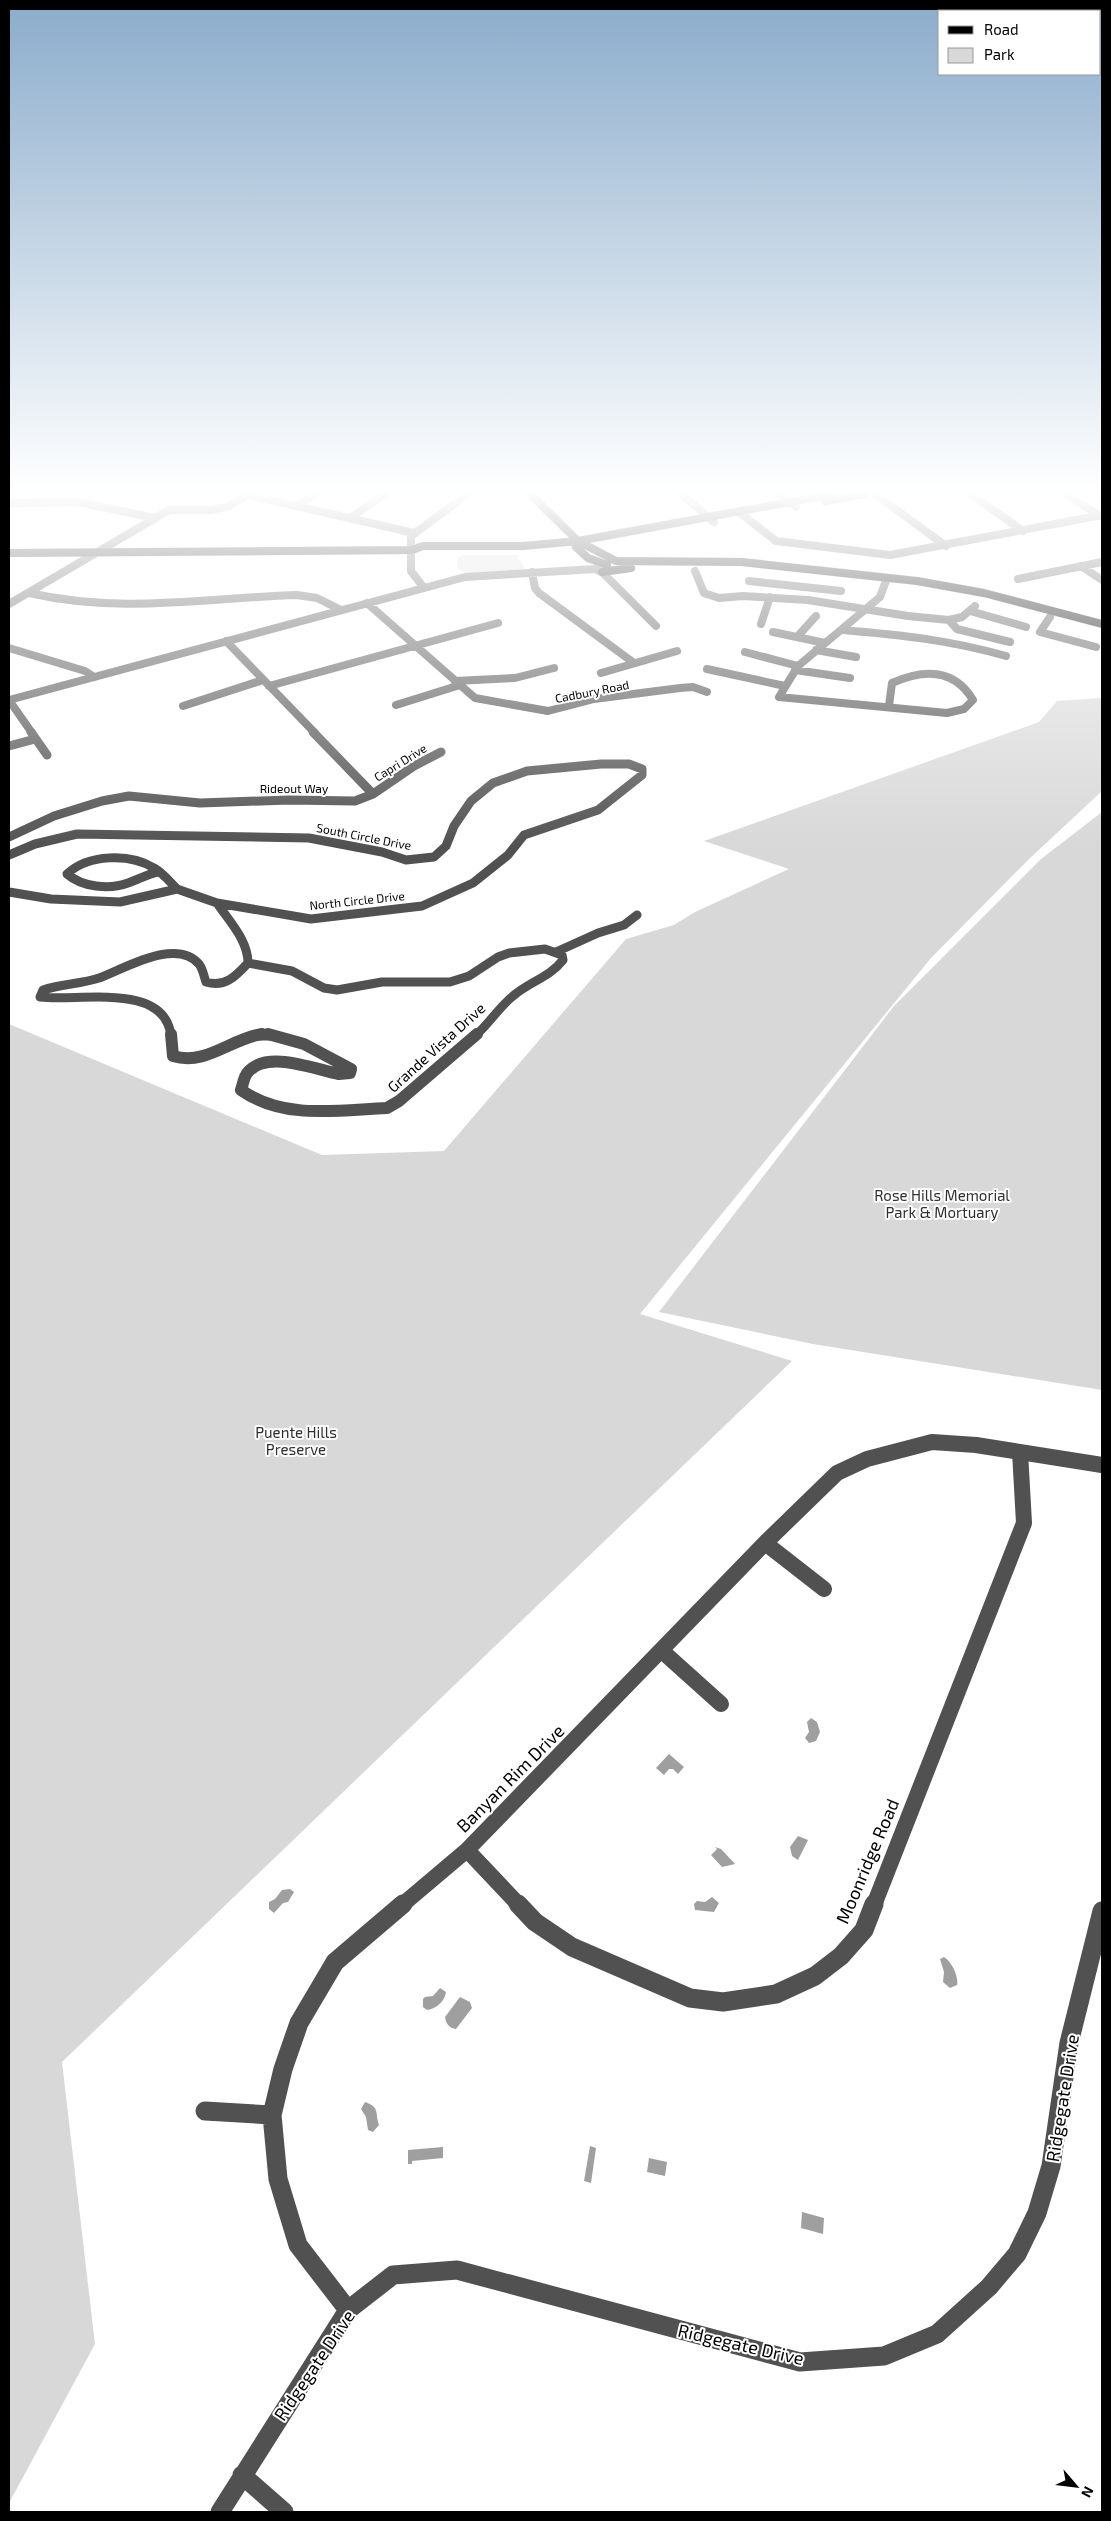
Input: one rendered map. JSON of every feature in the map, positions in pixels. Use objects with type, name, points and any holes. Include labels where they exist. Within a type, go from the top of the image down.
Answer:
[{"type":"main road","points":[[1029,612],[1102,631]]},
{"type":"main road","points":[[1056,612],[1102,624]]},
{"type":"street","points":[[47,755],[9,700],[334,612]]},
{"type":"street","name":"Cadbury Road","points":[[377,612],[475,698],[548,711],[594,699],[680,688],[693,687],[707,692]]},
{"type":"street","points":[[564,612],[634,664]]},
{"type":"street","points":[[641,612],[656,626]]},
{"type":"street","points":[[761,624],[765,612]]},
{"type":"street","points":[[865,612],[796,668],[779,698],[890,706],[947,713],[964,709],[973,700],[961,683],[948,676],[928,672],[906,675],[892,683],[890,706]]},
{"type":"street","points":[[881,612],[949,620],[962,617],[968,612]]},
{"type":"street","points":[[982,612],[1026,627]]},
{"type":"street","points":[[797,637],[816,616]]},
{"type":"street","points":[[1050,617],[1040,632],[1096,647]]},
{"type":"street","points":[[949,620],[957,629],[1010,642]]},
{"type":"street","points":[[184,706],[199,699],[498,624]]},
{"type":"street","points":[[843,630],[924,637],[967,645],[1006,656]]},
{"type":"street","points":[[773,632],[825,643]]},
{"type":"street","points":[[226,641],[373,794]]},
{"type":"street","points":[[9,648],[85,671],[94,677]]},
{"type":"street","points":[[816,650],[856,657]]},
{"type":"street","points":[[601,673],[677,651]]},
{"type":"street","points":[[745,652],[796,668],[850,678]]},
{"type":"street","points":[[396,704],[458,683],[515,678],[554,668]]},
{"type":"street","points":[[707,668],[785,686]]},
{"type":"street","points":[[9,746],[36,739]]},
{"type":"street","name":"Capri Drive","points":[[373,794],[414,766],[440,752]]},
{"type":"street","name":"South Circle Drive","points":[[9,856],[35,844],[77,834],[309,838],[382,852],[406,860],[434,857],[446,846],[454,826],[471,802],[494,783],[527,771],[602,764],[637,765],[642,769],[642,774]]},
{"type":"street","name":"North Circle Drive","points":[[177,889],[217,903],[311,920],[422,906],[473,883],[508,855],[524,835],[598,810],[642,774]]},
{"type":"street","name":"Rideout Way","points":[[9,837],[54,816],[102,801],[129,796],[200,803],[289,800],[348,801],[373,794]]},
{"type":"street","points":[[158,872],[145,874],[121,885],[88,884],[71,879],[66,874],[71,867],[97,859],[121,858],[153,867],[177,889]]},
{"type":"street","points":[[9,892],[51,899],[120,902],[177,889]]},
{"type":"street","points":[[217,903],[243,941],[248,952],[248,963],[292,972],[324,988],[337,990],[382,982],[450,982],[469,976],[498,957],[509,953],[545,950],[556,952],[598,933],[624,925],[637,916]]},
{"type":"street","name":"Grande Vista Drive","points":[[248,963],[225,984],[213,985],[206,982],[200,965],[193,958],[166,953],[153,956],[98,978],[43,990],[40,997],[130,998],[152,1004],[168,1021],[173,1056],[181,1060],[190,1061],[210,1055],[250,1036],[280,1035],[343,1063],[351,1069],[350,1073],[336,1073],[293,1062],[274,1062],[252,1068],[242,1079],[241,1090],[258,1102],[301,1112],[378,1109],[400,1101],[489,1024],[511,997],[556,969],[563,960],[562,954],[556,952]]},
{"type":"street","name":"Banyan Rim Drive","points":[[348,2310],[298,2245],[278,2179],[272,2114],[283,2069],[299,2023],[335,1962],[467,1850],[766,1542],[837,1473],[867,1459],[932,1442],[976,1445],[1102,1465]]},
{"type":"street","name":"Moonridge Road","points":[[467,1850],[534,1922],[572,1947],[663,1988],[690,1998],[723,2002],[776,1994],[815,1976],[840,1956],[864,1930],[1024,1523],[1020,1452]]},
{"type":"street","points":[[766,1542],[824,1589]]},
{"type":"street","points":[[662,1651],[721,1704]]},
{"type":"street","name":"Ridgegate Drive","points":[[220,2512],[242,2474],[348,2310],[393,2275],[457,2270],[800,2362],[884,2356],[937,2334],[989,2287],[1017,2254],[1037,2213],[1051,2166],[1069,2043],[1102,1911]]},
{"type":"street","points":[[204,2111],[272,2114]]},
{"type":"street","points":[[242,2474],[284,2512]]},
{"type":"green space","name":"Puente Hills Preserve","points":[[1102,698],[1102,791],[1029,859],[931,958],[640,1314],[792,1361],[62,2062],[95,2344],[9,2503],[9,1024],[322,1155],[444,1151],[626,939],[674,925],[695,912],[789,869],[704,841],[1039,722],[1057,701]]},
{"type":"green space","name":"Rose Hills Memorial Park & Mortuary","points":[[1102,812],[1102,1390],[813,1344],[659,1312],[894,1006],[1041,859]]},
{"type":"shaded area","points":[[811,1718],[817,1722],[820,1732],[816,1741],[809,1743],[805,1738],[809,1732],[807,1722]]},
{"type":"shaded area","points":[[669,1754],[684,1767],[678,1774],[673,1769],[669,1769],[664,1775],[656,1768]]},
{"type":"shaded area","points":[[798,1836],[808,1840],[798,1860],[792,1856],[790,1847]]},
{"type":"shaded area","points":[[715,1847],[721,1849],[735,1864],[722,1867],[711,1855],[717,1849]]},
{"type":"shaded area","points":[[290,1889],[294,1892],[288,1902],[283,1903],[274,1913],[269,1909],[269,1902],[275,1899],[282,1890]]},
{"type":"shaded area","points":[[712,1897],[719,1903],[714,1912],[695,1910],[694,1904],[697,1901],[705,1902]]},
{"type":"shaded area","points":[[944,1957],[952,1966],[957,1978],[957,1985],[950,1988],[943,1982],[944,1972],[940,1959]]},
{"type":"shaded area","points":[[440,1988],[446,1992],[444,1998],[437,2006],[427,2010],[423,2007],[423,1999],[433,1996]]},
{"type":"shaded area","points":[[460,1997],[470,2002],[472,2008],[456,2029],[451,2028],[446,2022],[445,2017]]},
{"type":"shaded area","points":[[365,2102],[373,2106],[376,2111],[379,2125],[373,2132],[368,2130],[366,2117],[361,2109]]},
{"type":"shaded area","points":[[590,2146],[596,2148],[591,2183],[584,2181]]},
{"type":"shaded area","points":[[443,2147],[443,2158],[412,2161],[412,2164],[408,2164],[408,2150]]},
{"type":"shaded area","points":[[649,2158],[667,2162],[665,2176],[647,2172]]},
{"type":"shaded area","points":[[802,2212],[824,2218],[823,2234],[801,2228]]}]
